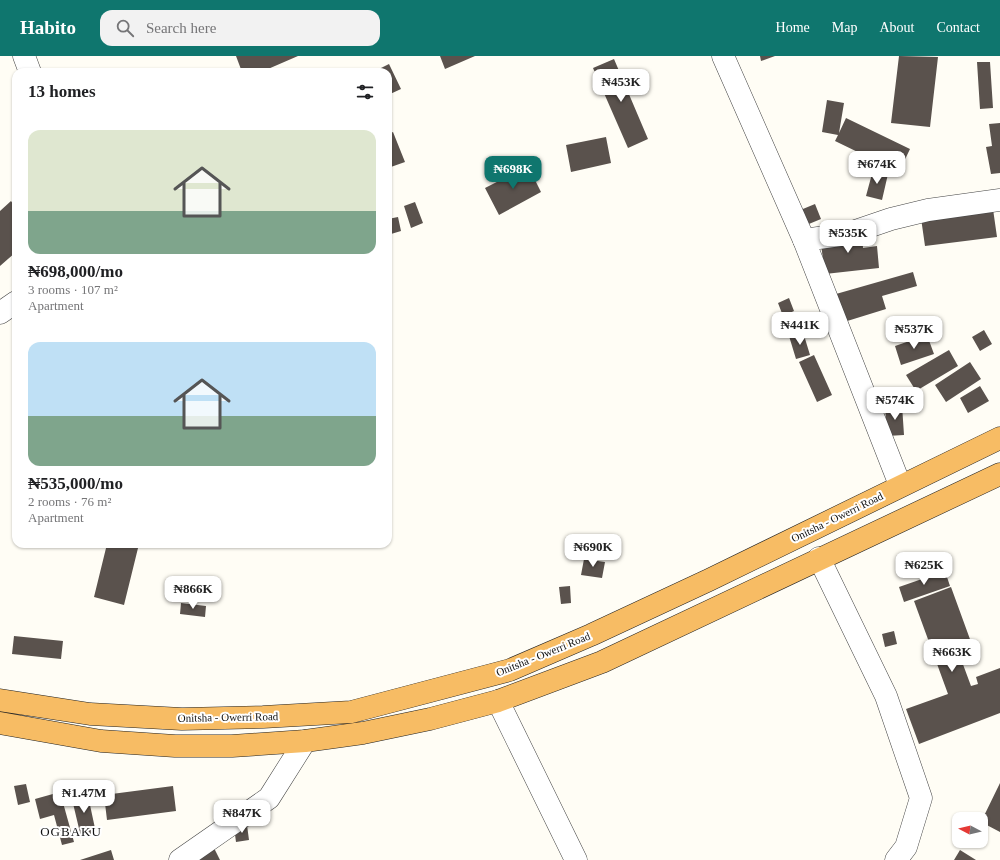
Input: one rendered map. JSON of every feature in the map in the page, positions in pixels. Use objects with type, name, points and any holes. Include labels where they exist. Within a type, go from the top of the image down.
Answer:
[{"type":"highway","name":"Onitsha - Owerri Road","points":[[0,700],[90,714],[182,719],[263,717],[351,712],[517,667],[591,635],[709,580],[900,485],[1000,438]]},
{"type":"highway","points":[[0,723],[101,741],[175,746],[232,746],[305,741],[430,719],[498,701],[610,658],[675,629],[819,558],[1000,474]]},
{"type":"street","points":[[24,56],[28,68]]},
{"type":"street","points":[[723,56],[804,240],[900,485]]},
{"type":"street","points":[[804,240],[847,234],[891,219],[928,210],[1000,200]]},
{"type":"street","points":[[0,313],[12,305]]},
{"type":"street","points":[[819,558],[886,696],[921,798],[906,847],[896,860]]},
{"type":"street","points":[[498,701],[576,860]]},
{"type":"street","points":[[180,860],[270,798],[305,741]]},
{"type":"building","points":[[236,56],[298,56],[270,68],[240,68]]},
{"type":"building","points":[[440,56],[475,56],[445,69]]},
{"type":"building","points":[[760,56],[775,56],[761,61]]},
{"type":"building","points":[[899,56],[938,57],[930,127],[891,123]]},
{"type":"building","points":[[614,59],[648,139],[628,148],[593,68]]},
{"type":"building","points":[[977,62],[990,62],[993,108],[980,109]]},
{"type":"building","points":[[389,64],[391,68],[381,68]]},
{"type":"building","points":[[392,70],[401,89],[392,93]]},
{"type":"building","points":[[827,100],[844,103],[839,133],[846,118],[910,149],[899,172],[835,141],[838,135],[822,132]]},
{"type":"building","points":[[1000,123],[1000,173],[991,174],[986,147],[992,146],[989,124]]},
{"type":"building","points":[[392,132],[405,162],[392,167]]},
{"type":"building","points":[[606,137],[611,163],[571,172],[566,145]]},
{"type":"building","points":[[528,166],[541,192],[499,215],[485,188]]},
{"type":"building","points":[[873,170],[888,174],[882,200],[866,196]]},
{"type":"building","points":[[11,201],[12,256],[0,266],[0,211]]},
{"type":"building","points":[[415,202],[423,223],[411,228],[404,206]]},
{"type":"building","points":[[815,204],[821,219],[804,226],[798,211]]},
{"type":"building","points":[[993,209],[997,237],[925,246],[921,218]]},
{"type":"building","points":[[398,217],[401,231],[392,234],[392,218]]},
{"type":"building","points":[[862,233],[863,248],[877,246],[879,268],[825,274],[820,237]]},
{"type":"building","points":[[913,272],[917,286],[882,296],[886,309],[844,322],[836,294]]},
{"type":"building","points":[[789,298],[794,311],[783,316],[778,303]]},
{"type":"building","points":[[984,330],[992,344],[980,351],[972,337]]},
{"type":"building","points":[[803,332],[810,355],[796,359],[789,336]]},
{"type":"building","points":[[927,335],[934,354],[901,365],[895,346]]},
{"type":"building","points":[[949,350],[958,366],[916,391],[906,375]]},
{"type":"building","points":[[814,355],[832,395],[817,402],[799,362]]},
{"type":"building","points":[[970,362],[981,379],[946,402],[935,385]]},
{"type":"building","points":[[980,386],[989,401],[968,413],[960,398]]},
{"type":"building","points":[[902,405],[904,435],[887,436],[885,407]]},
{"type":"building","points":[[106,548],[138,548],[124,605],[94,597]]},
{"type":"building","points":[[584,559],[605,562],[602,578],[581,575]]},
{"type":"building","points":[[945,571],[950,586],[904,602],[899,587]]},
{"type":"building","points":[[570,586],[571,603],[561,604],[559,587]]},
{"type":"building","points":[[951,587],[975,653],[961,659],[971,686],[978,684],[976,677],[1000,668],[1000,713],[919,744],[906,709],[948,694],[914,601]]},
{"type":"building","points":[[181,603],[206,606],[205,617],[180,614]]},
{"type":"building","points":[[894,631],[897,644],[885,647],[882,634]]},
{"type":"building","points":[[14,636],[63,641],[61,659],[12,654]]},
{"type":"building","points":[[1000,783],[1000,832],[988,826],[988,812],[986,812]]},
{"type":"building","points":[[26,784],[30,802],[18,805],[14,786]]},
{"type":"building","points":[[173,786],[176,811],[107,820],[104,795]]},
{"type":"building","points":[[87,791],[96,833],[81,837],[71,795]]},
{"type":"building","points":[[60,792],[74,842],[62,845],[54,815],[40,819],[35,799]]},
{"type":"building","points":[[247,825],[249,840],[236,842],[234,827]]},
{"type":"building","points":[[211,842],[220,860],[195,860]]},
{"type":"building","points":[[111,850],[114,860],[80,860]]},
{"type":"building","points":[[960,850],[976,860],[954,860]]},
{"type":"district","name":"OGBAKU","points":[[71,831]]}]
